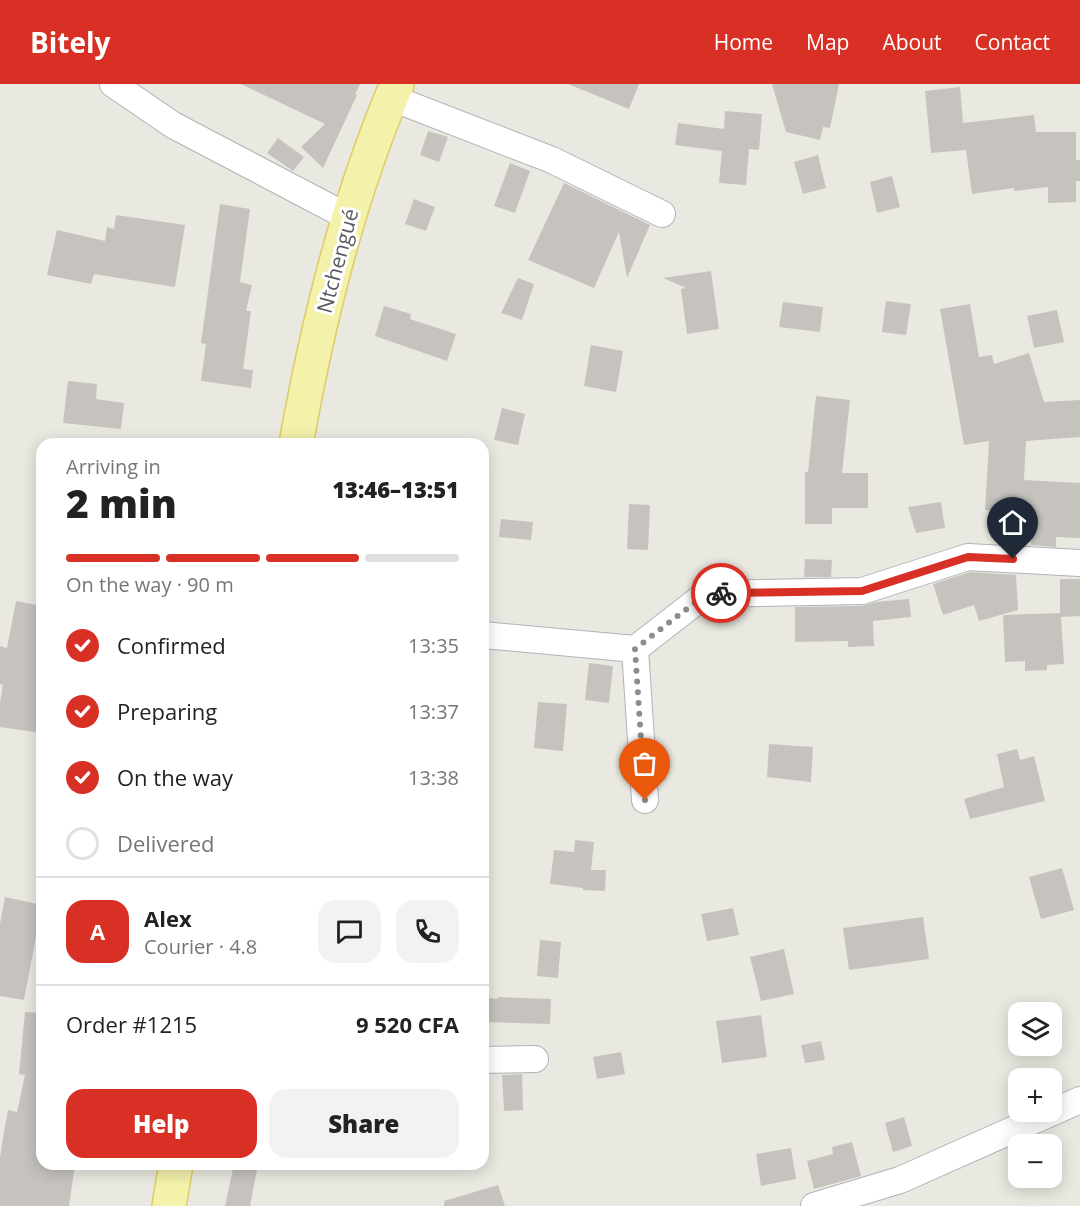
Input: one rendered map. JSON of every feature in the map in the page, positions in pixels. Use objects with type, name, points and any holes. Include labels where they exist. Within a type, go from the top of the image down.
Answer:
[{"type":"main road","name":"Ntchengué","points":[[297,438],[308,374],[348,217],[394,91]]},
{"type":"main road","points":[[169,1206],[175,1170]]},
{"type":"street","points":[[113,84],[173,125],[348,217]]},
{"type":"street","points":[[394,91],[552,160],[662,214]]},
{"type":"street","points":[[489,636],[635,649],[706,594],[862,591],[968,557],[1080,563]]},
{"type":"street","points":[[635,649],[645,800]]},
{"type":"street","points":[[489,1060],[535,1059]]},
{"type":"street","points":[[814,1206],[900,1180],[1080,1100]]},
{"type":"building","points":[[241,84],[360,84],[323,168],[301,147],[325,124]]},
{"type":"building","points":[[568,84],[639,84],[629,109]]},
{"type":"building","points":[[772,84],[839,84],[830,128],[823,127],[820,140],[786,132]]},
{"type":"building","points":[[960,87],[963,123],[1034,115],[1036,132],[1076,132],[1076,160],[1080,160],[1080,181],[1076,181],[1076,202],[1048,203],[1048,187],[1014,191],[1014,188],[972,194],[966,150],[931,153],[925,91]]},
{"type":"building","points":[[725,111],[762,114],[759,150],[749,149],[746,185],[719,183],[722,151],[675,145],[678,123],[724,129]]},
{"type":"building","points":[[428,131],[448,137],[439,162],[420,155]]},
{"type":"building","points":[[278,138],[304,157],[293,171],[267,153]]},
{"type":"building","points":[[818,155],[826,188],[803,194],[794,162]]},
{"type":"building","points":[[510,163],[530,171],[515,213],[494,206]]},
{"type":"building","points":[[892,176],[900,207],[877,213],[870,182]]},
{"type":"building","points":[[564,183],[650,225],[627,278],[619,232],[594,288],[528,260]]},
{"type":"building","points":[[414,199],[435,207],[426,231],[405,224]]},
{"type":"building","points":[[220,204],[250,209],[240,282],[252,285],[246,311],[251,311],[243,369],[253,370],[251,388],[201,381],[206,344],[201,343]]},
{"type":"building","points":[[116,215],[185,225],[175,287],[94,274],[91,284],[47,275],[57,230],[105,241],[107,227],[114,229]]},
{"type":"building","points":[[711,271],[719,329],[687,334],[681,289],[686,288],[663,278]]},
{"type":"building","points":[[518,278],[534,284],[522,320],[501,313]]},
{"type":"building","points":[[886,301],[911,304],[906,335],[882,332]]},
{"type":"building","points":[[783,302],[823,307],[820,332],[779,327]]},
{"type":"building","points":[[970,304],[979,357],[992,355],[994,364],[1029,353],[1044,402],[1080,400],[1080,437],[1026,441],[1024,480],[1080,483],[1080,538],[1056,537],[1056,547],[1031,545],[1033,512],[985,510],[989,441],[964,445],[940,309]]},
{"type":"building","points":[[384,306],[411,314],[410,319],[456,334],[447,361],[375,336]]},
{"type":"building","points":[[1057,310],[1064,342],[1034,348],[1027,316]]},
{"type":"building","points":[[591,345],[623,351],[616,392],[584,386]]},
{"type":"building","points":[[68,381],[97,384],[96,399],[124,403],[121,429],[63,423]]},
{"type":"building","points":[[816,396],[850,400],[842,473],[868,473],[868,508],[832,508],[832,524],[805,524],[805,472],[808,472]]},
{"type":"building","points":[[502,408],[525,414],[518,445],[494,440]]},
{"type":"building","points":[[941,502],[945,528],[916,533],[908,507]]},
{"type":"building","points":[[629,504],[650,505],[648,550],[627,549]]},
{"type":"building","points":[[501,519],[533,522],[531,540],[499,537]]},
{"type":"building","points":[[805,559],[832,560],[831,577],[804,577]]},
{"type":"building","points":[[970,572],[1016,575],[1018,610],[979,621],[974,605],[943,615],[933,584]]},
{"type":"building","points":[[1060,579],[1080,579],[1080,616],[1061,617],[1064,664],[1047,665],[1047,670],[1025,671],[1025,661],[1005,662],[1003,615],[1060,613]]},
{"type":"building","points":[[909,599],[911,617],[873,621],[874,646],[848,647],[848,641],[795,642],[795,607],[862,606],[876,602]]},
{"type":"building","points":[[16,601],[36,605],[36,732],[0,727],[3,685],[0,684],[0,646],[7,648]]},
{"type":"building","points":[[589,663],[613,666],[609,703],[585,700]]},
{"type":"building","points":[[538,702],[567,704],[563,751],[534,748]]},
{"type":"building","points":[[769,744],[813,747],[811,782],[767,777]]},
{"type":"building","points":[[1017,749],[1020,760],[1034,756],[1045,801],[970,819],[964,799],[1004,787],[997,754]]},
{"type":"building","points":[[575,840],[594,842],[591,870],[606,870],[605,891],[550,884],[554,850],[574,852]]},
{"type":"building","points":[[1062,868],[1074,910],[1041,919],[1029,877]]},
{"type":"building","points":[[5,897],[36,904],[36,937],[24,1000],[0,996],[0,924]]},
{"type":"building","points":[[733,908],[739,935],[707,941],[701,914]]},
{"type":"building","points":[[923,917],[929,959],[849,970],[843,928]]},
{"type":"building","points":[[540,940],[561,942],[558,978],[537,976]]},
{"type":"building","points":[[784,949],[794,994],[761,1001],[750,957]]},
{"type":"building","points":[[489,998],[551,999],[550,1024],[489,1022]]},
{"type":"building","points":[[25,1012],[36,1013],[36,1170],[74,1170],[69,1206],[0,1206],[0,1158],[8,1110],[17,1112],[25,1075],[19,1074]]},
{"type":"building","points":[[761,1015],[767,1057],[722,1063],[716,1021]]},
{"type":"building","points":[[821,1041],[825,1060],[805,1063],[801,1045]]},
{"type":"building","points":[[621,1052],[625,1074],[597,1079],[593,1057]]},
{"type":"building","points":[[522,1074],[523,1110],[504,1111],[502,1075]]},
{"type":"building","points":[[904,1117],[912,1146],[893,1152],[885,1123]]},
{"type":"building","points":[[852,1142],[861,1176],[814,1189],[807,1161],[833,1154],[832,1147]]},
{"type":"building","points":[[791,1148],[796,1179],[761,1186],[756,1154]]},
{"type":"building","points":[[233,1170],[257,1170],[250,1206],[225,1206]]},
{"type":"building","points":[[498,1185],[505,1206],[444,1206],[444,1201]]},
{"type":"way so far","points":[[645,800],[635,649],[706,594],[721,593]]},
{"type":"route","points":[[721,593],[862,591],[968,557],[1013,559]]}]
